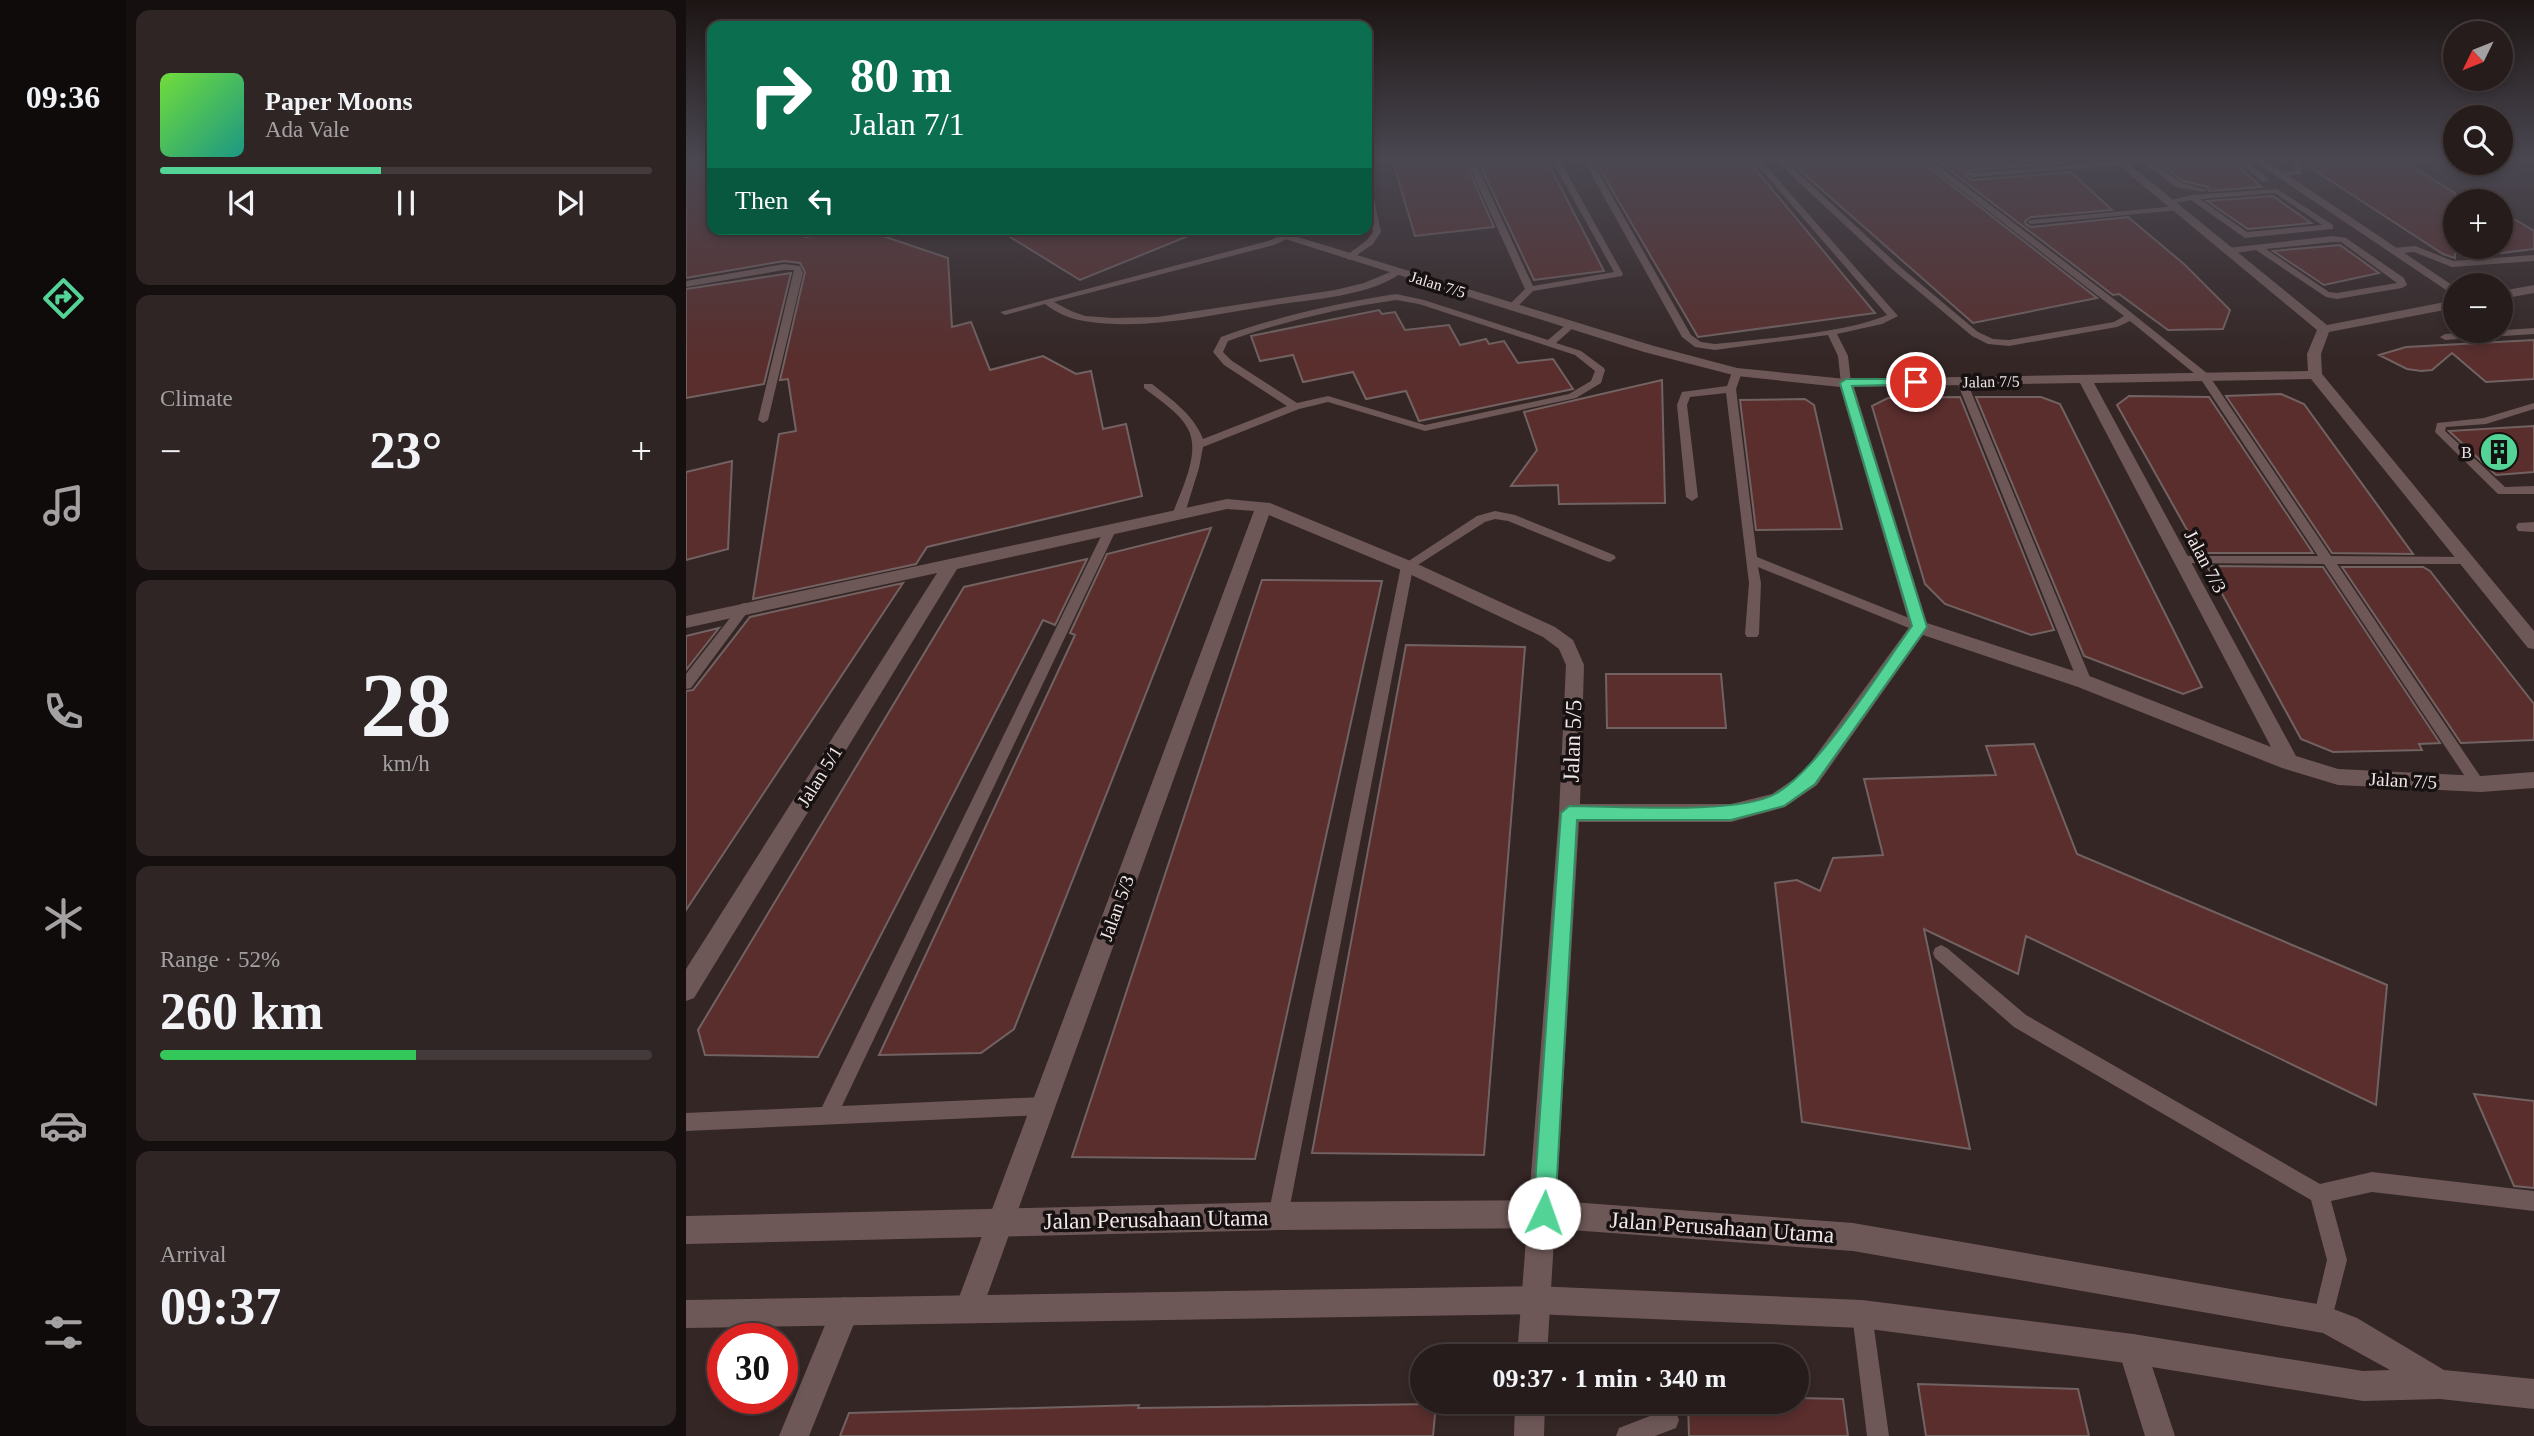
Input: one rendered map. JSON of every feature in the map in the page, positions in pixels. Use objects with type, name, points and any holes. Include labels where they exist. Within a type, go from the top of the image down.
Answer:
[{"type":"street","points":[[2198,226],[2324,329],[2443,306]]},
{"type":"street","points":[[2356,226],[2443,284]]},
{"type":"street","name":"Jalan 7/5","points":[[1278,235],[1571,325],[1737,372],[1846,383],[2315,375]]},
{"type":"street","points":[[2513,293],[2534,289]]},
{"type":"street","points":[[2324,329],[2314,354],[2315,375],[2534,643]]},
{"type":"street","name":"Jalan 7/3","points":[[2085,379],[2289,762]]},
{"type":"street","points":[[1569,813],[1731,813],[1778,802],[1810,779],[1919,627],[1846,383]]},
{"type":"street","points":[[686,622],[1227,504],[1264,507],[1407,566]]},
{"type":"street","name":"Jalan 5/3","points":[[969,1308],[1264,507]]},
{"type":"street","name":"Jalan 5/1","points":[[686,990],[953,563]]},
{"type":"street","name":"Jalan 5/5","points":[[1407,566],[1549,632],[1567,645],[1575,665],[1569,813],[1544,1213],[1534,1300],[1532,1344]]},
{"type":"street","name":"Jalan 7/5","points":[[1919,627],[2085,682],[2289,762],[2338,777],[2477,783],[2534,780]]},
{"type":"street","name":"Jalan Perusahaan Utama","points":[[686,1230],[1278,1216],[1544,1213],[1853,1237],[2323,1319],[2347,1328],[2441,1384]]},
{"type":"street","name":"Jalan Perusahaan Utama","points":[[686,1314],[1534,1300],[1862,1314],[2133,1349],[2363,1386],[2441,1384],[2534,1394]]},
{"type":"street","points":[[794,1436],[845,1311]]},
{"type":"street","points":[[2133,1349],[2160,1436]]},
{"type":"street","points":[[1529,1436],[1530,1414]]},
{"type":"lane","points":[[1350,257],[1370,242],[1377,232],[1374,226]]},
{"type":"lane","points":[[1501,226],[1530,289]]},
{"type":"lane","points":[[1513,306],[1530,289],[1619,274],[1592,226]]},
{"type":"lane","points":[[1625,226],[1687,337],[1698,345],[1715,347],[1831,332],[1879,322],[1893,316],[1814,226]]},
{"type":"lane","points":[[1850,226],[1975,334],[1991,342],[2009,343],[2117,324],[2129,317]]},
{"type":"lane","points":[[2012,226],[2204,376],[2477,783]]},
{"type":"lane","points":[[2232,226],[2245,235],[2329,226]]},
{"type":"lane","points":[[1006,312],[1271,243],[1284,237]]},
{"type":"lane","points":[[2228,251],[2258,247],[2343,240],[2401,280],[2402,285],[2337,296],[2326,294],[2258,247]]},
{"type":"lane","points":[[2393,251],[2415,249],[2452,264],[2534,258]]},
{"type":"lane","points":[[686,284],[784,267],[797,268],[799,274],[763,420]]},
{"type":"lane","points":[[1047,301],[1070,314],[1116,321],[1199,314],[1341,291],[1383,280],[1398,272]]},
{"type":"lane","points":[[1201,444],[1295,407],[1328,400],[1425,428],[1572,396],[1596,383],[1600,370],[1578,353],[1396,297],[1249,330],[1224,339],[1218,352],[1228,363],[1295,407]]},
{"type":"lane","points":[[1549,344],[1571,325]]},
{"type":"lane","points":[[2513,332],[2534,331]]},
{"type":"lane","points":[[1831,332],[1843,356],[1846,383]]},
{"type":"lane","points":[[1737,372],[1731,389],[1755,583],[1752,634]]},
{"type":"lane","points":[[1962,382],[2085,682]]},
{"type":"lane","points":[[1148,386],[1194,424],[1201,444],[1179,513]]},
{"type":"lane","points":[[1692,497],[1682,405],[1686,394],[1699,390],[1731,389]]},
{"type":"lane","points":[[2534,406],[2513,409],[2483,421],[2441,425],[2441,432],[2502,491],[2534,490]]},
{"type":"lane","points":[[1278,1216],[1407,566],[1481,519],[1495,515],[1511,518],[1610,558]]},
{"type":"lane","points":[[827,1116],[1111,528]]},
{"type":"lane","points":[[1751,559],[1919,627]]},
{"type":"lane","points":[[2182,560],[2466,560]]},
{"type":"lane","points":[[686,684],[745,607]]},
{"type":"lane","points":[[1941,953],[2020,1021],[2319,1194],[2372,1182],[2534,1201]]},
{"type":"lane","points":[[686,1122],[1043,1107]]},
{"type":"lane","points":[[2319,1194],[2337,1260],[2323,1319]]},
{"type":"lane","points":[[1862,1314],[1878,1436]]},
{"type":"lane","points":[[1627,1436],[1668,1420]]},
{"type":"building","points":[[686,226],[707,226],[707,235],[883,235],[948,258],[952,327],[971,322],[990,370],[1043,356],[1076,374],[1091,371],[1103,429],[1126,424],[1142,496],[927,547],[916,564],[753,599],[779,434],[796,431],[788,379],[780,380],[805,272],[800,263],[784,261],[686,278]]},
{"type":"building","points":[[1412,226],[1494,227],[1415,236]]},
{"type":"building","points":[[1509,226],[1581,226],[1604,271],[1534,280]]},
{"type":"building","points":[[1633,226],[1803,226],[1875,313],[1698,337]]},
{"type":"building","points":[[1863,226],[2004,226],[2097,298],[1973,323]]},
{"type":"building","points":[[2023,226],[2139,226],[2184,264],[2230,310],[2223,329],[2168,330],[2119,294],[2113,295]]},
{"type":"building","points":[[2244,226],[2279,226],[2248,229]]},
{"type":"building","points":[[2400,226],[2443,226],[2443,254]]},
{"type":"building","points":[[2513,226],[2526,226],[2534,231],[2534,249],[2513,252]]},
{"type":"building","points":[[1007,235],[1191,235],[1080,280]]},
{"type":"building","points":[[2340,245],[2379,273],[2324,285],[2273,251]]},
{"type":"building","points":[[791,273],[764,384],[686,398],[686,289]]},
{"type":"building","points":[[1379,310],[1382,314],[1395,312],[1405,330],[1449,325],[1460,345],[1486,339],[1489,344],[1504,341],[1518,363],[1553,359],[1573,389],[1419,421],[1406,391],[1366,399],[1353,372],[1303,382],[1293,355],[1260,361],[1251,336]]},
{"type":"building","points":[[2534,340],[2534,379],[2486,382],[2452,353],[2432,370],[2421,371],[2407,369],[2379,355],[2406,347]]},
{"type":"building","points":[[1662,380],[1665,503],[1559,504],[1558,485],[1511,486],[1537,450],[1524,412]]},
{"type":"building","points":[[2281,394],[2304,404],[2413,554],[2332,553],[2226,396]]},
{"type":"building","points":[[2129,396],[2209,397],[2313,553],[2200,553],[2117,405]]},
{"type":"building","points":[[1960,397],[2054,630],[2031,635],[1945,604],[1925,584],[1872,406],[1888,398]]},
{"type":"building","points":[[1976,397],[2041,397],[2060,404],[2202,687],[2183,694],[2084,656]]},
{"type":"building","points":[[1805,399],[1814,405],[1842,529],[1756,530],[1740,400]]},
{"type":"building","name":"B","points":[[2534,426],[2534,472],[2496,475],[2449,431]]},
{"type":"building","points":[[732,461],[728,549],[686,560],[686,472]]},
{"type":"building","points":[[1211,528],[1014,1029],[981,1053],[879,1055],[1075,635],[1070,633],[1107,554]]},
{"type":"building","points":[[1087,559],[1055,625],[1043,620],[818,1057],[705,1055],[698,1030],[964,587]]},
{"type":"building","points":[[2207,566],[2323,567],[2440,743],[2419,744],[2422,750],[2333,752],[2301,739]]},
{"type":"building","points":[[2342,567],[2423,567],[2430,571],[2534,704],[2534,740],[2461,743]]},
{"type":"building","points":[[1262,580],[1382,581],[1255,1159],[1072,1157]]},
{"type":"building","points":[[903,583],[686,910],[686,691],[693,690],[750,617]]},
{"type":"building","points":[[719,628],[686,670],[686,636]]},
{"type":"building","points":[[1406,645],[1525,647],[1484,1155],[1312,1153]]},
{"type":"building","points":[[1606,674],[1721,674],[1726,728],[1607,728]]},
{"type":"building","points":[[2034,744],[2077,854],[2387,985],[2376,1105],[2026,936],[2018,974],[1924,929],[1970,1149],[1802,1122],[1775,883],[1797,880],[1820,891],[1833,858],[1883,855],[1864,779],[1996,775],[1986,746]]},
{"type":"building","points":[[2474,1094],[2534,1101],[2534,1188],[2514,1186]]},
{"type":"building","points":[[1918,1384],[2078,1389],[2089,1436],[1926,1436]]},
{"type":"building","points":[[1809,1398],[1843,1399],[1848,1436],[1689,1436],[1688,1414],[1809,1414]]},
{"type":"building","points":[[1410,1404],[1410,1414],[1435,1414],[1433,1436],[840,1436],[849,1413],[1139,1405],[1138,1408]]},
{"type":"place","name":"B","points":[[2499,452]]},
{"type":"route","points":[[1544,1213],[1569,813],[1731,813],[1778,802],[1810,779],[1919,627],[1846,383],[1916,382]]}]
